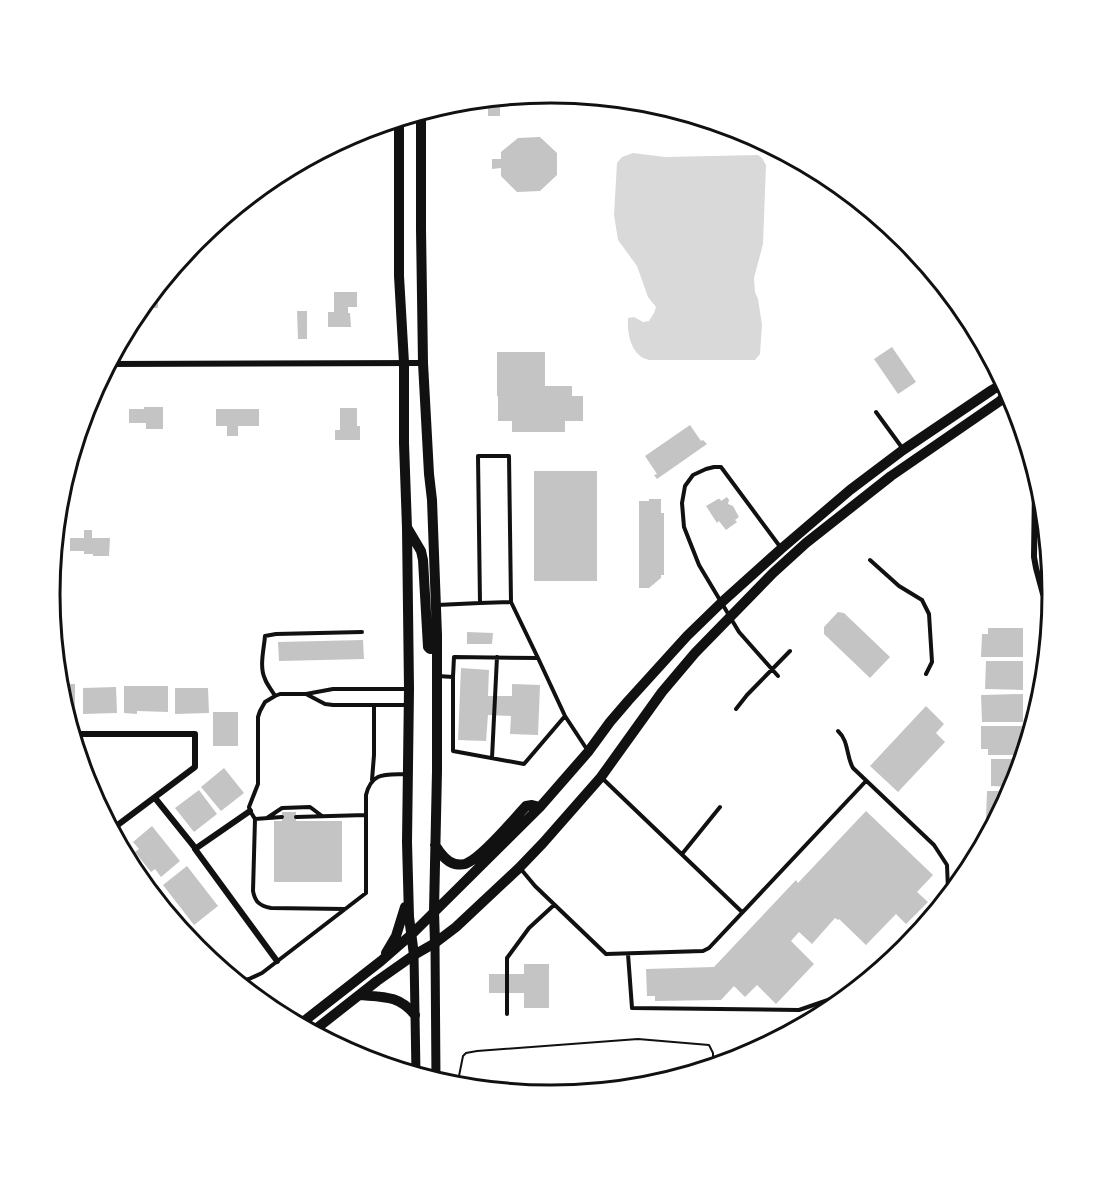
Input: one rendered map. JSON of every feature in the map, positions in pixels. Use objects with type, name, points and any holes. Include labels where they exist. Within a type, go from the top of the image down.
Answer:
[{"type":"main road","points":[[421,121],[423,363],[432,500],[437,649],[435,943]]},
{"type":"main road","points":[[399,127],[399,276],[404,363],[409,689],[406,830],[408,896],[414,955]]},
{"type":"main road","points":[[306,1019],[412,934],[540,807],[588,752],[628,700],[722,602],[836,502],[903,450],[996,388]]},
{"type":"main road","points":[[319,1026],[414,955],[456,927],[519,868],[601,777],[662,692],[695,653],[806,543],[891,476],[1002,399]]},
{"type":"main road","points":[[891,476],[902,464],[903,450]]},
{"type":"main road","points":[[407,528],[421,551],[423,560],[426,642],[430,649],[437,649]]},
{"type":"main road","points":[[435,845],[450,862],[463,865],[487,847],[526,806],[540,807]]},
{"type":"main road","points":[[381,961],[396,936],[408,896]]},
{"type":"main road","points":[[359,995],[393,998],[415,1015]]},
{"type":"street","points":[[118,364],[423,363]]},
{"type":"street","points":[[1035,511],[1034,557],[1042,590]]},
{"type":"street","points":[[81,734],[195,734],[195,767],[118,825]]},
{"type":"street","points":[[155,798],[196,849],[277,961]]},
{"type":"street","points":[[196,849],[250,811]]},
{"type":"street","points":[[435,943],[436,1071]]},
{"type":"street","points":[[414,955],[416,1066]]},
{"type":"lane","points":[[876,412],[903,450]]},
{"type":"lane","points":[[480,603],[478,456],[509,456],[510,603],[565,717],[588,752]]},
{"type":"lane","points":[[778,676],[741,635],[699,565],[684,527],[682,502],[685,486],[693,475],[706,469],[721,467],[781,549]]},
{"type":"lane","points":[[870,560],[900,586],[922,600],[928,614],[932,662],[926,674]]},
{"type":"lane","points":[[436,605],[510,603]]},
{"type":"lane","points":[[275,696],[262,673],[265,636],[362,633]]},
{"type":"lane","points":[[736,709],[747,694],[790,651]]},
{"type":"lane","points":[[538,658],[454,657],[453,750],[524,764],[565,717]]},
{"type":"lane","points":[[492,758],[497,657]]},
{"type":"lane","points":[[437,676],[453,677]]},
{"type":"lane","points":[[345,909],[271,908],[260,905],[256,901],[253,891],[255,819],[250,811],[250,802],[257,789],[259,778],[258,722],[260,711],[265,702],[280,694],[306,694],[333,689],[409,689]]},
{"type":"lane","points":[[306,694],[325,704],[333,705],[409,705]]},
{"type":"lane","points":[[246,979],[256,976],[277,961],[366,892],[366,795],[372,781],[374,705]]},
{"type":"lane","points":[[838,731],[845,738],[850,764],[934,845],[947,865],[948,883]]},
{"type":"lane","points":[[372,781],[382,775],[408,774]]},
{"type":"lane","points":[[601,777],[742,912]]},
{"type":"lane","points":[[519,868],[606,954],[706,950],[866,781]]},
{"type":"lane","points":[[267,818],[282,808],[310,807],[322,816]]},
{"type":"lane","points":[[682,854],[720,807]]},
{"type":"lane","points":[[296,817],[366,815]]},
{"type":"lane","points":[[255,819],[282,817]]},
{"type":"lane","points":[[507,1014],[507,958],[529,928],[554,905]]},
{"type":"lane","points":[[628,954],[632,1008],[799,1010],[826,1001]]},
{"type":"path","points":[[459,1077],[463,1056],[466,1053],[477,1051],[632,1040],[709,1045],[713,1058]]},
{"type":"shaded area","points":[[633,153],[665,157],[758,155],[762,158],[766,165],[763,244],[754,278],[762,325],[760,354],[755,360],[649,360],[638,354],[631,344],[628,318],[634,317],[643,322],[649,321],[656,307],[648,297],[637,266],[618,240],[614,215],[617,163],[622,157]]},
{"type":"building","points":[[500,106],[500,116],[488,116],[488,107]]},
{"type":"building","points":[[540,137],[557,153],[557,175],[540,191],[517,192],[501,176],[501,168],[492,169],[492,159],[501,159],[501,152],[518,138]]},
{"type":"building","points":[[334,292],[357,292],[357,307],[348,307],[351,327],[328,327],[328,312],[334,312]]},
{"type":"building","points":[[158,299],[158,308],[152,308]]},
{"type":"building","points":[[297,311],[307,311],[307,339],[298,339]]},
{"type":"building","points":[[892,347],[916,382],[898,394],[874,359]]},
{"type":"building","points":[[497,352],[545,352],[545,386],[572,386],[572,396],[583,396],[583,421],[565,421],[565,432],[512,432],[512,421],[498,421]]},
{"type":"building","points":[[144,407],[163,407],[163,429],[146,429],[146,423],[129,423],[129,409],[144,409]]},
{"type":"building","points":[[340,408],[357,408],[360,440],[335,440],[335,430],[340,430]]},
{"type":"building","points":[[216,409],[259,409],[259,426],[238,426],[238,436],[227,436],[227,426],[216,426]]},
{"type":"building","points":[[690,425],[701,441],[707,444],[657,479],[654,475],[657,474],[645,456]]},
{"type":"building","points":[[534,471],[597,471],[597,581],[534,581]]},
{"type":"building","points":[[727,497],[728,504],[733,506],[739,517],[735,520],[737,522],[726,530],[719,521],[717,523],[706,506]]},
{"type":"building","points":[[649,499],[661,499],[661,513],[664,513],[664,575],[661,575],[661,578],[649,588],[639,588],[639,501],[649,501]]},
{"type":"building","points":[[84,530],[92,530],[92,538],[110,538],[109,556],[93,556],[93,554],[84,554],[84,551],[70,551],[70,538],[84,538]]},
{"type":"building","points":[[838,612],[844,613],[890,657],[870,678],[824,634],[824,627]]},
{"type":"building","points":[[988,628],[1023,628],[1023,657],[981,657],[982,634],[988,634]]},
{"type":"building","points":[[467,632],[493,633],[492,644],[467,644]]},
{"type":"building","points":[[363,640],[364,659],[279,661],[278,642]]},
{"type":"building","points":[[986,661],[1023,661],[1023,690],[985,689]]},
{"type":"building","points":[[461,668],[489,670],[488,696],[512,696],[512,684],[540,685],[538,735],[510,734],[511,716],[488,715],[486,741],[458,740]]},
{"type":"building","points":[[68,684],[75,684],[75,713],[69,690]]},
{"type":"building","points":[[124,686],[168,686],[168,712],[124,713]]},
{"type":"building","points":[[116,687],[117,713],[83,714],[83,688]]},
{"type":"building","points":[[175,688],[208,688],[209,713],[175,714]]},
{"type":"building","points":[[1023,694],[1023,722],[982,722],[981,695]]},
{"type":"building","points":[[926,706],[944,724],[936,733],[945,742],[898,792],[870,766]]},
{"type":"building","points":[[213,712],[238,712],[238,746],[213,746]]},
{"type":"building","points":[[981,726],[1023,726],[1015,755],[988,755],[988,749],[981,749]]},
{"type":"building","points":[[991,759],[1013,759],[1003,787],[991,786]]},
{"type":"building","points":[[224,768],[244,793],[221,811],[201,787]]},
{"type":"building","points":[[199,790],[217,814],[194,832],[175,808]]},
{"type":"building","points":[[987,791],[1001,791],[987,819]]},
{"type":"building","points":[[866,811],[933,875],[917,892],[928,902],[906,924],[896,914],[866,945],[839,919],[835,918],[812,944],[799,932],[791,941],[814,964],[776,1004],[757,985],[745,997],[734,986],[721,1000],[655,1001],[655,996],[647,996],[646,969],[714,967],[796,880],[798,883]]},
{"type":"building","points":[[282,812],[296,812],[296,821],[342,821],[342,882],[274,882],[274,821],[282,821]]},
{"type":"building","points":[[152,826],[180,861],[161,877],[155,869],[151,872],[135,852],[139,849],[133,842]]},
{"type":"building","points":[[187,866],[218,906],[194,925],[163,885]]},
{"type":"building","points":[[524,964],[549,964],[549,1008],[524,1008],[524,993],[489,993],[489,974],[524,974]]}]
